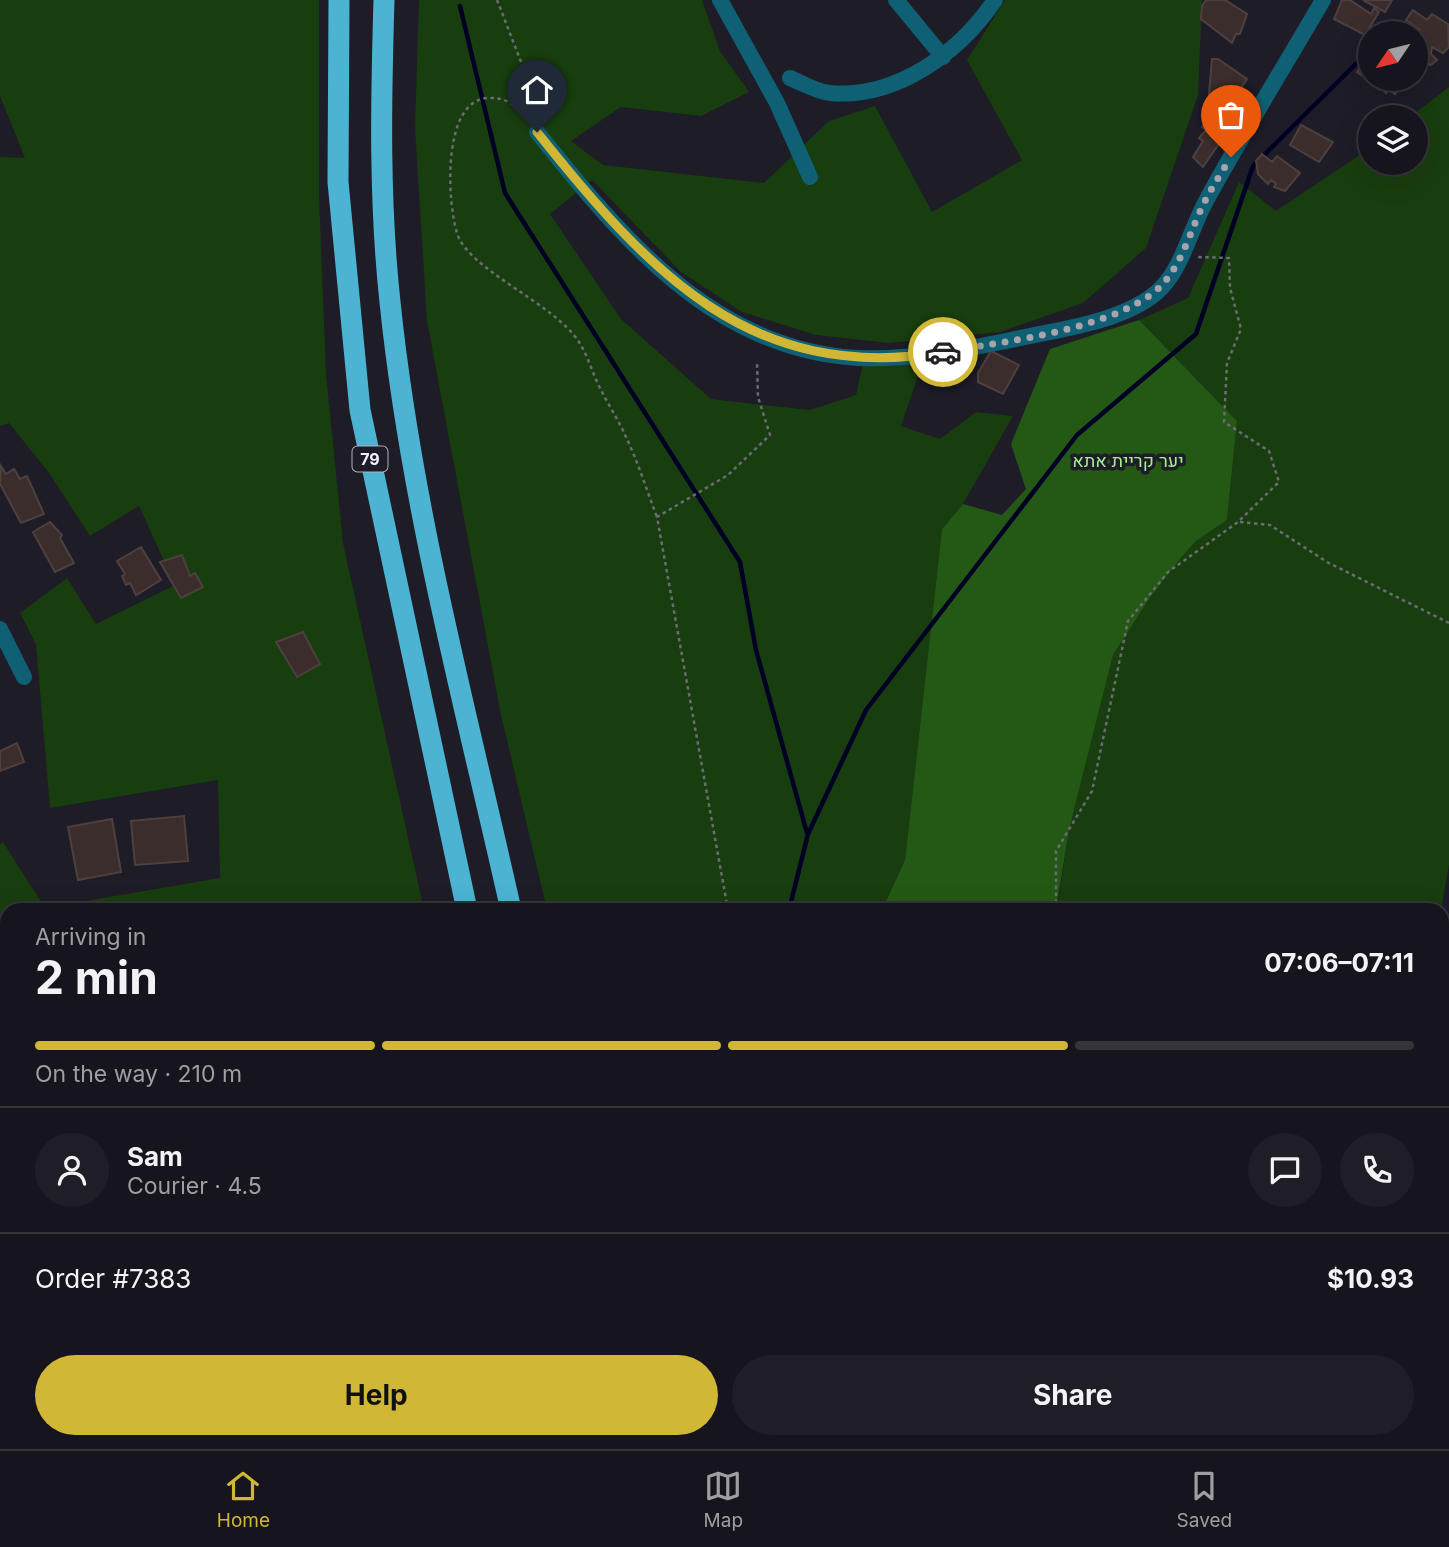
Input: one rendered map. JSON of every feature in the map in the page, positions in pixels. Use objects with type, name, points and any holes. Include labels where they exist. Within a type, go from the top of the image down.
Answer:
[{"type":"highway","name":"79","points":[[339,0],[338,182],[360,410],[466,903]]},
{"type":"highway","name":"79","points":[[384,0],[382,162],[394,341],[436,574],[509,903]]},
{"type":"street","points":[[720,0],[777,103],[810,177]]},
{"type":"street","points":[[896,0],[943,57]]},
{"type":"street","points":[[790,78],[827,93],[865,93],[904,81],[943,57],[995,0]]},
{"type":"street","points":[[537,132],[579,186],[642,253],[695,299],[729,321],[793,346],[857,358],[909,358],[1095,321],[1127,310],[1156,293],[1180,257],[1205,202],[1323,0]]},
{"type":"street","points":[[0,629],[24,677]]},
{"type":"path","points":[[497,0],[523,67],[512,103]]},
{"type":"path","points":[[537,132],[512,103],[498,97],[481,98],[465,107],[453,132],[451,201],[457,236],[471,253],[506,282],[554,313],[579,341],[627,438],[657,517],[727,903]]},
{"type":"path","points":[[1056,903],[1056,850],[1092,791],[1128,621],[1168,572],[1238,522],[1279,482],[1269,452],[1224,422],[1227,363],[1241,329],[1230,288],[1229,258],[1180,257]]},
{"type":"path","points":[[657,517],[727,475],[770,435],[758,397],[757,363]]},
{"type":"path","points":[[1238,522],[1270,526],[1327,562],[1449,623]]},
{"type":"green space","points":[[0,0],[319,0],[319,196],[326,374],[343,543],[422,903],[74,903],[220,878],[218,780],[50,808],[36,644],[20,613],[67,578],[96,624],[175,585],[139,506],[90,536],[49,473],[9,423],[0,426],[0,157],[25,158],[0,96]]},
{"type":"green space","points":[[419,0],[702,0],[720,51],[749,92],[701,116],[621,107],[571,141],[603,165],[764,183],[829,121],[875,106],[932,212],[1022,160],[967,60],[1005,0],[1202,0],[1198,95],[1146,248],[1083,303],[1000,332],[889,343],[816,335],[742,312],[681,272],[592,180],[550,214],[621,319],[711,399],[810,410],[856,395],[863,364],[922,364],[901,426],[940,439],[976,412],[1013,416],[963,504],[942,529],[905,860],[885,903],[545,903],[501,715],[427,321],[415,128]]},
{"type":"green space","points":[[1449,87],[1449,865],[1442,903],[1058,903],[1069,830],[1113,655],[1151,596],[1180,559],[1196,541],[1227,520],[1237,421],[1139,320],[1188,298],[1239,182],[1276,211],[1358,156],[1358,175],[1428,175],[1428,105],[1426,105]]},
{"type":"green space","name":"יער קריית אתא","points":[[1139,320],[1237,421],[1227,520],[1196,541],[1180,559],[1151,596],[1113,655],[1069,830],[1057,903],[885,903],[905,860],[942,529],[963,504],[1002,515],[1026,489],[1011,444],[1050,349]]},
{"type":"green space","points":[[3,842],[42,903],[0,903],[0,844]]},
{"type":"building","points":[[1206,0],[1225,0],[1247,14],[1240,34],[1236,34],[1232,43],[1201,19],[1202,6]]},
{"type":"building","points":[[1342,0],[1350,0],[1371,14],[1374,8],[1379,12],[1374,21],[1358,21],[1358,31],[1334,19]]},
{"type":"building","points":[[1363,0],[1392,0],[1385,12]]},
{"type":"building","points":[[1413,10],[1427,20],[1432,14],[1448,24],[1449,47],[1443,53],[1432,47],[1431,54],[1437,60],[1431,65],[1428,64],[1428,21],[1406,20]]},
{"type":"building","points":[[1212,59],[1218,59],[1247,79],[1223,115],[1208,105]]},
{"type":"building","points":[[1211,115],[1229,129],[1203,167],[1193,157],[1203,141],[1199,138],[1206,130],[1202,127]]},
{"type":"building","points":[[1301,125],[1333,142],[1319,162],[1290,145]]},
{"type":"building","points":[[1262,154],[1272,162],[1277,156],[1300,173],[1285,191],[1274,187],[1276,184],[1271,180],[1268,184],[1258,174],[1256,161]]},
{"type":"building","points":[[991,351],[1019,365],[1003,394],[978,382],[978,373]]},
{"type":"building","points":[[1,466],[6,474],[14,469],[20,479],[27,476],[44,514],[21,523],[0,484]]},
{"type":"building","points":[[50,522],[62,535],[60,538],[74,563],[55,572],[33,532]]},
{"type":"building","points":[[141,547],[161,580],[136,595],[130,583],[126,585],[122,576],[125,574],[117,561]]},
{"type":"building","points":[[182,555],[190,576],[195,573],[203,587],[181,598],[160,562]]},
{"type":"building","points":[[303,632],[320,664],[297,677],[276,642]]},
{"type":"building","points":[[17,743],[24,762],[0,771],[0,751]]},
{"type":"building","points":[[184,816],[188,861],[135,865],[131,821]]},
{"type":"building","points":[[112,819],[121,872],[78,880],[68,827]]},
{"type":"waterway","points":[[460,6],[505,193],[740,562],[756,650],[807,833]]},
{"type":"waterway","points":[[791,903],[808,834],[866,710],[1077,435],[1196,334],[1253,166],[1358,62]]},
{"type":"way so far","points":[[943,352],[1095,321],[1127,310],[1156,293],[1169,277],[1205,202],[1231,157]]},
{"type":"route","points":[[537,132],[579,186],[642,253],[695,299],[729,321],[793,346],[857,358],[909,358],[943,352]]}]
